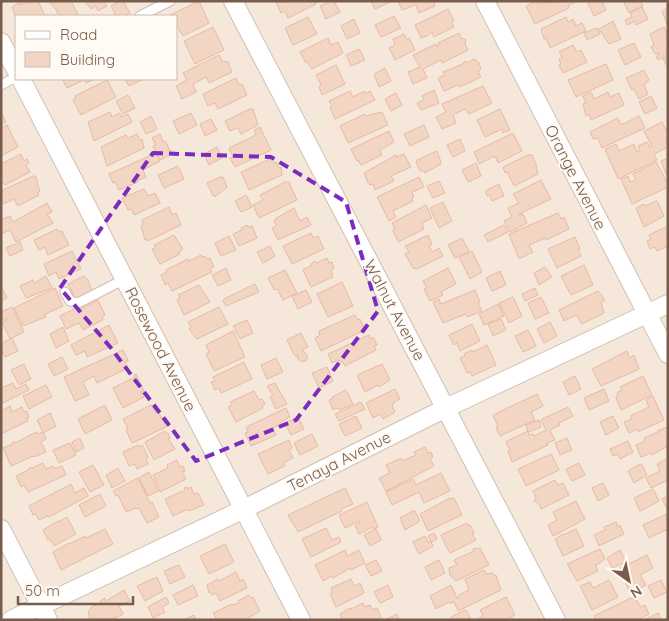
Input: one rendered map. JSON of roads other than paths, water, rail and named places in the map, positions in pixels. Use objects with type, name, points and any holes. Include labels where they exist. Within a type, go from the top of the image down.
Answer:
[{"type":"street","name":"Walnut Avenue","points":[[233,1],[556,620]]},
{"type":"street","name":"Orange Avenue","points":[[485,1],[668,354]]},
{"type":"street","points":[[1,42],[15,68]]},
{"type":"street","name":"Rosewood Avenue","points":[[22,80],[301,620]]},
{"type":"street","name":"Tenaya Avenue","points":[[11,620],[44,613],[244,509],[446,408],[668,304]]},
{"type":"street","points":[[1,529],[44,613]]},
{"type":"lane","points":[[142,15],[170,1]]},
{"type":"lane","points":[[1,85],[15,78]]},
{"type":"lane","points":[[66,292],[70,301],[78,303],[125,279]]}]
